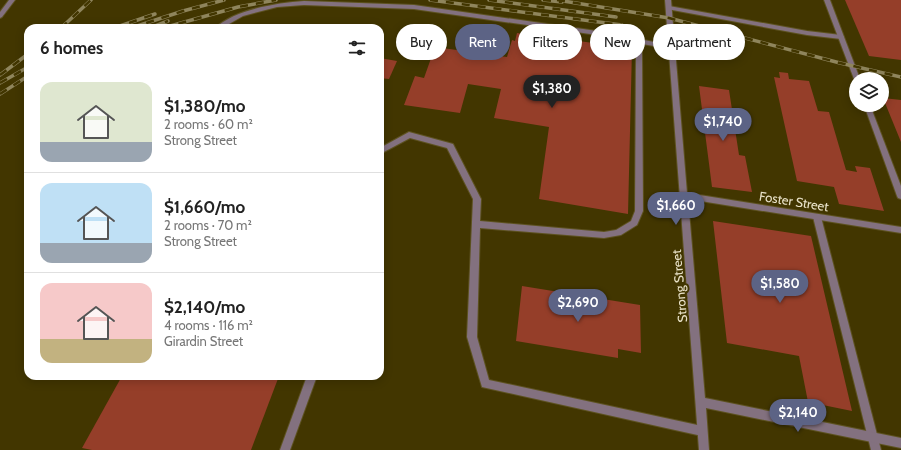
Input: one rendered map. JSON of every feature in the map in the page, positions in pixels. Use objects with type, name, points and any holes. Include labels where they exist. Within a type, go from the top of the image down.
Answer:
[{"type":"street","points":[[0,16],[12,0]]},
{"type":"street","points":[[827,0],[854,72]]},
{"type":"street","points":[[225,24],[241,15],[277,5],[304,3],[414,7],[590,32]]},
{"type":"street","points":[[668,4],[807,33],[841,37]]},
{"type":"street","name":"Strong Street","points":[[668,4],[670,24]]},
{"type":"street","points":[[476,224],[604,235],[618,233],[634,224],[639,211],[639,60]]},
{"type":"street","name":"Strong Street","points":[[673,60],[704,450]]},
{"type":"street","points":[[870,112],[901,196]]},
{"type":"street","points":[[384,150],[409,135],[450,146],[477,199],[472,337],[485,384],[702,431]]},
{"type":"street","name":"Foster Street","points":[[683,196],[901,230]]},
{"type":"street","points":[[818,217],[876,450]]},
{"type":"street","points":[[285,450],[311,380]]},
{"type":"street","points":[[700,402],[901,443]]},
{"type":"building","points":[[845,0],[901,0],[901,60],[869,56]]},
{"type":"building","points":[[518,33],[518,60],[582,60],[582,41],[590,43],[590,60],[632,60],[628,214],[539,199],[549,127],[494,118],[501,89],[468,84],[460,113],[404,105],[415,76],[424,78],[430,60],[447,60],[447,49],[455,50],[455,60],[510,60],[510,47],[512,40],[515,41]]},
{"type":"building","points":[[384,59],[397,61],[389,79],[384,78]]},
{"type":"building","points":[[779,72],[788,73],[789,79],[809,81],[818,111],[829,112],[846,170],[857,172],[855,166],[870,168],[884,211],[839,204],[834,187],[797,181],[774,77],[780,78]]},
{"type":"building","points":[[699,86],[729,90],[739,155],[745,156],[752,192],[712,187]]},
{"type":"building","points":[[889,99],[901,100],[901,142],[889,112]]},
{"type":"building","points":[[713,221],[811,236],[852,411],[808,402],[799,356],[727,343]]},
{"type":"building","points":[[522,286],[640,305],[641,353],[618,349],[618,358],[516,341]]},
{"type":"building","points":[[120,380],[277,380],[251,450],[92,450],[82,448]]},
{"type":"railway","points":[[65,24],[91,0]]},
{"type":"railway","points":[[143,24],[224,0]]},
{"type":"railway","points":[[177,24],[238,7],[276,0]]},
{"type":"railway","points":[[430,0],[614,24]]},
{"type":"railway","points":[[489,0],[616,17]]},
{"type":"railway","points":[[543,0],[562,2]]},
{"type":"railway","points":[[557,0],[669,18],[840,63],[901,77]]},
{"type":"railway","points":[[126,24],[155,14]]},
{"type":"railway","points":[[160,24],[168,21]]},
{"type":"railway","points":[[0,75],[24,57]]},
{"type":"railway","points":[[0,83],[24,69]]},
{"type":"railway","points":[[0,94],[24,79]]}]
